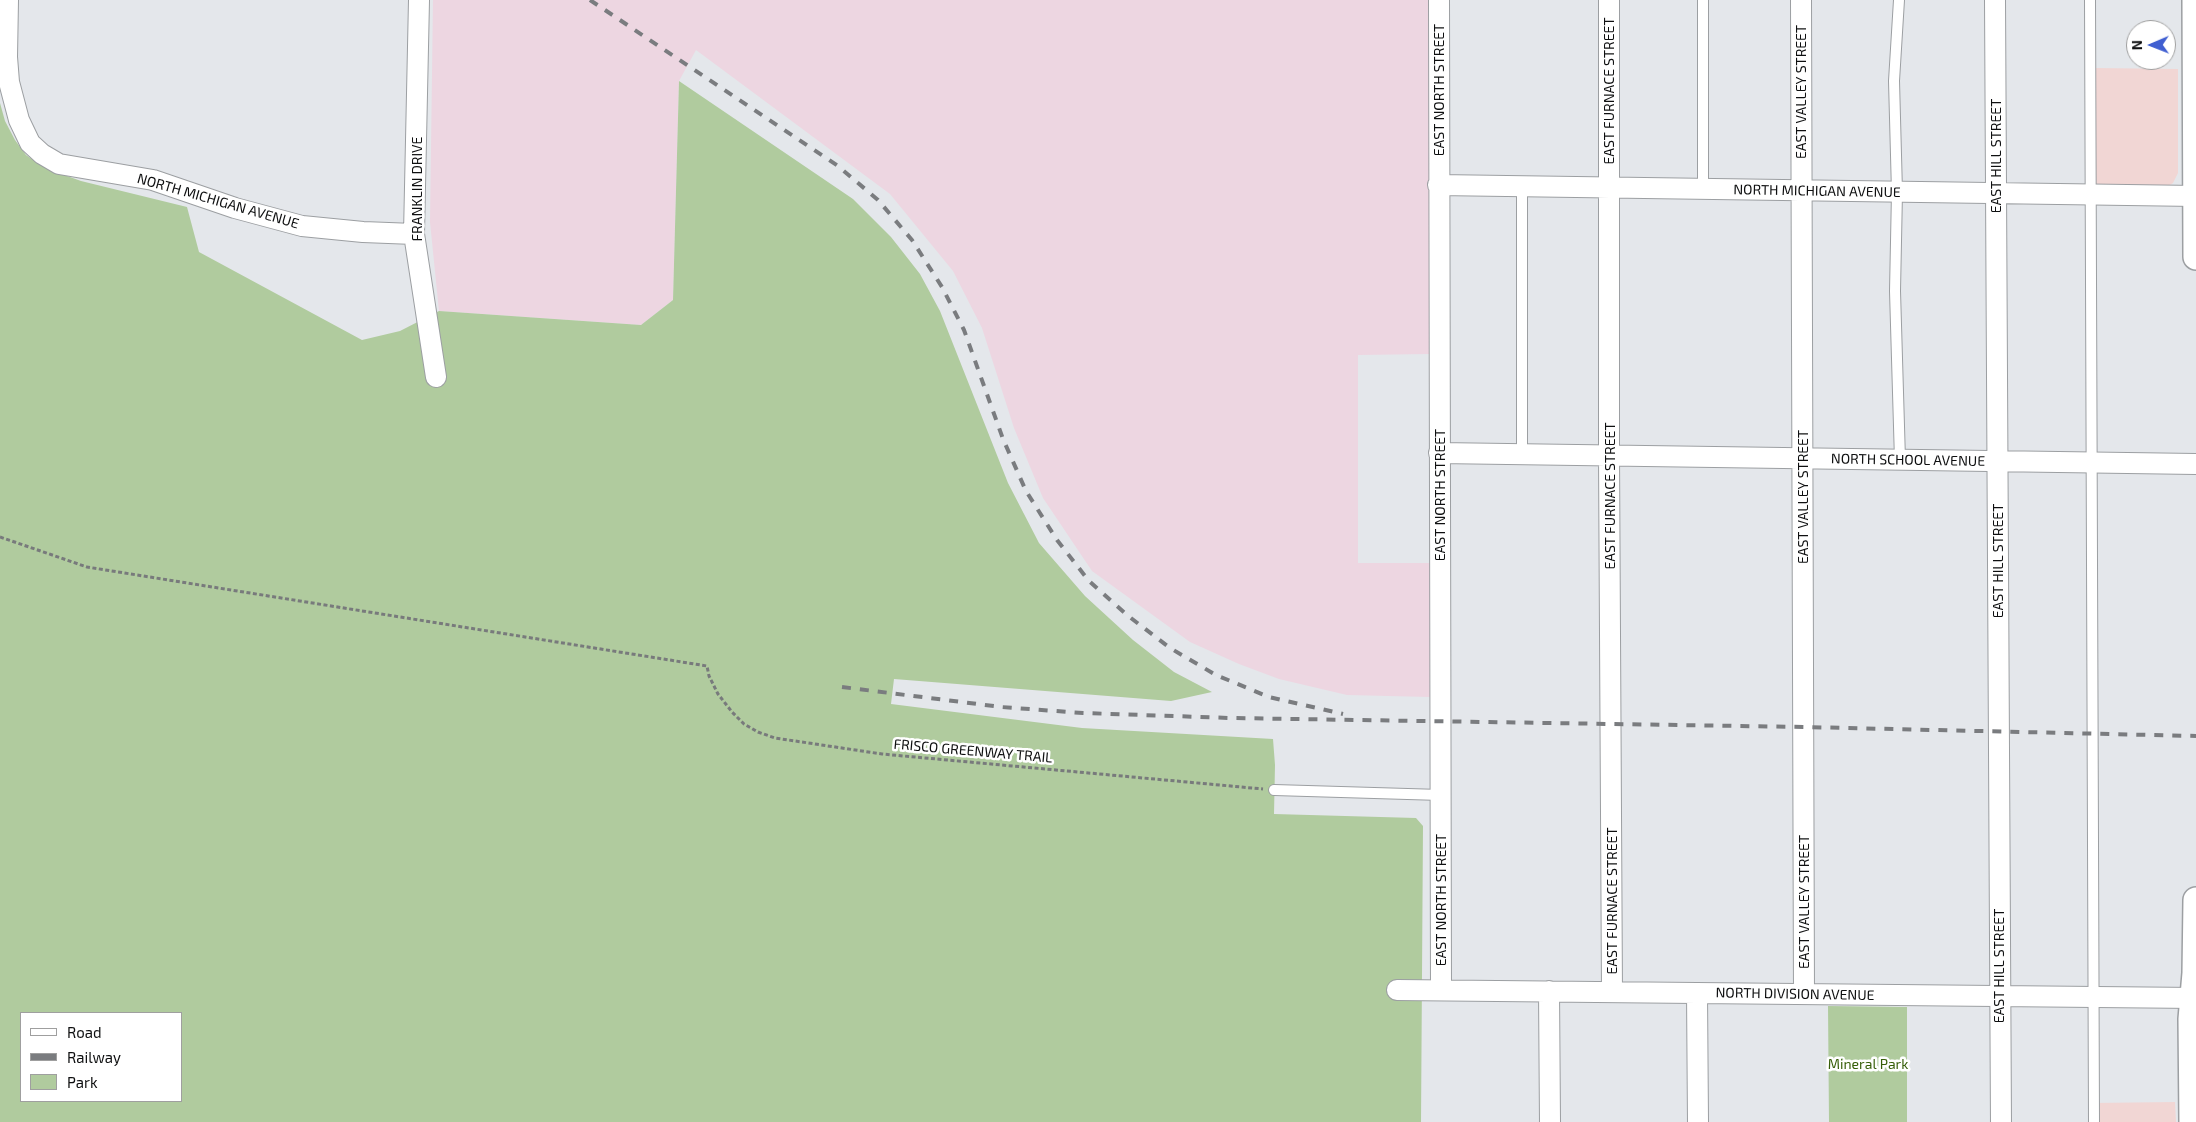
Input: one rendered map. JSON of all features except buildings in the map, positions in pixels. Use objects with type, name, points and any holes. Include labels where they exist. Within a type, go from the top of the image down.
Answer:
[{"type":"street","name":"NORTH MICHIGAN AVENUE","points":[[8,0],[7,57],[9,82],[19,120],[30,143],[42,154],[59,164],[153,180],[272,219],[334,230],[414,234]]},
{"type":"street","name":"FRANKLIN DRIVE","points":[[419,0],[414,234],[436,377]]},
{"type":"street","name":"EAST NORTH STREET","points":[[1440,0],[1438,185],[1442,990]]},
{"type":"street","name":"EAST FURNACE STREET","points":[[1609,0],[1612,992]]},
{"type":"street","name":"EAST VALLEY STREET","points":[[1801,0],[1804,994]]},
{"type":"street","name":"EAST HILL STREET","points":[[1995,0],[2001,1122]]},
{"type":"street","points":[[2195,0],[2196,257]]},
{"type":"street","name":"NORTH MICHIGAN AVENUE","points":[[1438,185],[2196,196]]},
{"type":"street","name":"NORTH SCHOOL AVENUE","points":[[1439,453],[2196,464]]},
{"type":"street","points":[[2192,1122],[2191,1019],[2195,998],[2196,900]]},
{"type":"street","name":"NORTH DIVISION AVENUE","points":[[1397,990],[2195,998]]},
{"type":"street","points":[[1549,991],[1550,1122]]},
{"type":"street","points":[[1697,993],[1698,1122]]},
{"type":"lane","points":[[1703,0],[1703,189]]},
{"type":"lane","points":[[1900,0],[1894,80],[1895,291],[1900,460]]},
{"type":"lane","points":[[2090,0],[2092,997],[2094,1122]]},
{"type":"lane","points":[[1522,186],[1522,454]]},
{"type":"lane","points":[[1274,790],[1441,795]]},
{"type":"path","name":"FRISCO GREENWAY TRAIL","points":[[0,537],[87,567],[707,666],[709,676],[718,694],[732,712],[744,724],[775,738],[882,754],[1274,790]]},
{"type":"shaded area","points":[[433,0],[1429,0],[1430,354],[1358,355],[1358,563],[1430,563],[1430,697],[1347,695],[1279,679],[1239,664],[1190,642],[1092,571],[1043,498],[1014,428],[982,328],[953,271],[890,194],[696,50],[679,81],[673,300],[641,325],[439,311],[430,222]]},
{"type":"shaded area","points":[[2095,68],[2126,68],[2126,70],[2178,69],[2178,173],[2173,183],[2168,186],[2096,186]]},
{"type":"shaded area","points":[[2175,1102],[2176,1122],[2091,1122],[2091,1103]]},
{"type":"green space","points":[[679,81],[853,199],[891,237],[920,274],[940,311],[1008,483],[1039,543],[1085,596],[1133,640],[1174,672],[1212,692],[1171,701],[894,679],[891,704],[1082,728],[1273,739],[1275,765],[1274,814],[1416,818],[1423,826],[1421,1122],[0,1122],[0,103],[5,121],[15,140],[26,155],[39,164],[81,181],[187,207],[199,252],[362,340],[400,331],[439,311],[641,325],[673,300]]},
{"type":"green space","name":"Mineral Park","points":[[1828,1006],[1907,1007],[1907,1122],[1829,1122]]},
{"type":"railway","points":[[590,0],[838,166],[878,200],[912,240],[942,287],[964,330],[1003,439],[1026,491],[1057,540],[1089,581],[1127,615],[1170,648],[1216,675],[1269,697],[1343,714]]},
{"type":"railway","points":[[842,687],[1001,707],[1083,713],[1231,718],[1804,727],[2196,736]]}]
